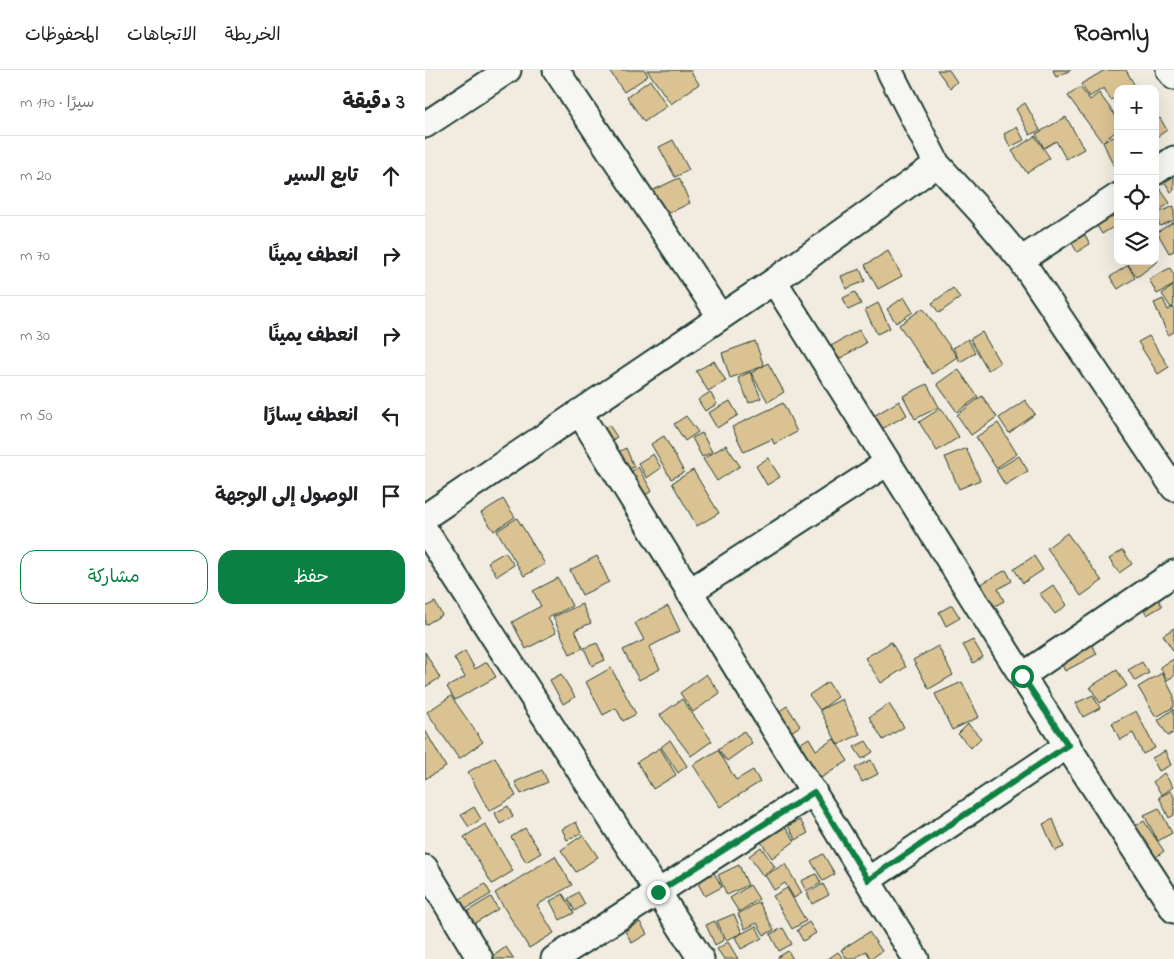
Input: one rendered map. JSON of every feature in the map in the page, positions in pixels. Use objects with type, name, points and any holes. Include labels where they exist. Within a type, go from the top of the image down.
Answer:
[{"type":"street","points":[[425,125],[509,70]]},
{"type":"street","points":[[556,70],[720,316]]},
{"type":"street","points":[[889,70],[937,164],[981,212],[1021,260],[1174,488]]},
{"type":"street","points":[[1169,70],[1174,77]]},
{"type":"street","points":[[1159,169],[1174,159]]},
{"type":"street","points":[[425,517],[720,316],[774,282],[937,164]]},
{"type":"street","points":[[1021,260],[1114,199]]},
{"type":"street","points":[[774,282],[1022,676],[1174,910]]},
{"type":"street","points":[[579,412],[916,959]]},
{"type":"street","points":[[689,592],[887,462]]},
{"type":"street","points":[[425,530],[701,959]]},
{"type":"street","points":[[1022,676],[1174,573]]},
{"type":"street","points":[[868,880],[1068,745]]},
{"type":"street","points":[[554,959],[814,792]]},
{"type":"street","points":[[425,868],[480,959]]},
{"type":"building","points":[[609,70],[645,70],[648,76],[624,92]]},
{"type":"building","points":[[647,70],[690,70],[699,84],[671,104]]},
{"type":"building","points":[[937,70],[949,70],[957,82],[950,88]]},
{"type":"building","points":[[1053,70],[1071,70],[1056,77]]},
{"type":"building","points":[[1105,70],[1126,70],[1134,85],[1114,85],[1114,98],[1111,100],[1104,88],[1089,97],[1081,84]]},
{"type":"building","points":[[650,80],[667,106],[644,122],[627,97]]},
{"type":"building","points":[[1080,87],[1090,100],[1099,93],[1114,114],[1114,133],[1102,142],[1068,96]]},
{"type":"building","points":[[1025,103],[1040,130],[1030,135],[1016,109]]},
{"type":"building","points":[[1066,117],[1084,149],[1066,159],[1056,141],[1044,148],[1036,134]]},
{"type":"building","points":[[1159,119],[1167,130],[1159,135],[1159,130]]},
{"type":"building","points":[[1017,127],[1024,140],[1010,147],[1004,134]]},
{"type":"building","points":[[1035,136],[1050,158],[1027,173],[1012,151]]},
{"type":"building","points":[[1114,137],[1114,165],[1113,165],[1103,142]]},
{"type":"building","points":[[673,140],[689,170],[675,177],[659,147]]},
{"type":"building","points":[[1174,170],[1174,190],[1171,192],[1162,178]]},
{"type":"building","points":[[679,178],[690,203],[659,218],[647,193]]},
{"type":"building","points":[[1159,188],[1170,203],[1159,210]]},
{"type":"building","points":[[1174,206],[1174,220],[1160,226],[1159,212]]},
{"type":"building","points":[[1114,210],[1114,226],[1102,234],[1094,221]]},
{"type":"building","points":[[1174,222],[1174,251],[1169,253],[1159,236],[1159,231]]},
{"type":"building","points":[[1082,230],[1090,244],[1077,252],[1069,238]]},
{"type":"building","points":[[888,251],[902,276],[878,289],[865,265]]},
{"type":"building","points":[[1128,265],[1135,278],[1118,289],[1110,277]]},
{"type":"building","points":[[1129,265],[1153,265],[1137,277]]},
{"type":"building","points":[[1170,268],[1174,275],[1174,285],[1157,294],[1149,279]]},
{"type":"building","points":[[860,269],[865,281],[846,289],[841,276]]},
{"type":"building","points":[[1173,286],[1174,305],[1171,308],[1162,294]]},
{"type":"building","points":[[953,288],[960,298],[939,313],[932,303]]},
{"type":"building","points":[[855,292],[861,304],[848,310],[843,298]]},
{"type":"building","points":[[904,297],[913,312],[896,323],[887,309]]},
{"type":"building","points":[[1163,299],[1168,310],[1174,307],[1174,332],[1168,335],[1154,303]]},
{"type":"building","points":[[878,303],[890,328],[877,334],[865,310]]},
{"type":"building","points":[[923,308],[957,357],[932,374],[899,325]]},
{"type":"building","points":[[859,330],[866,343],[839,359],[831,346]]},
{"type":"building","points":[[982,332],[1000,363],[988,370],[970,339]]},
{"type":"building","points":[[1149,336],[1169,367],[1158,374],[1138,342]]},
{"type":"building","points":[[968,339],[975,353],[960,362],[953,348]]},
{"type":"building","points":[[755,341],[764,366],[730,378],[722,353]]},
{"type":"building","points":[[714,361],[726,381],[708,391],[696,371]]},
{"type":"building","points":[[768,363],[784,392],[768,402],[751,373]]},
{"type":"building","points":[[958,369],[978,397],[957,412],[937,384]]},
{"type":"building","points":[[750,372],[761,398],[749,403],[738,378]]},
{"type":"building","points":[[927,384],[939,407],[915,419],[903,396]]},
{"type":"building","points":[[710,392],[717,404],[705,411],[698,400]]},
{"type":"building","points":[[982,396],[997,417],[971,435],[957,415]]},
{"type":"building","points":[[1025,400],[1035,414],[1009,433],[999,418]]},
{"type":"building","points":[[730,401],[738,415],[717,428],[708,413]]},
{"type":"building","points":[[899,401],[907,415],[880,430],[872,417]]},
{"type":"building","points":[[783,403],[797,432],[774,444],[772,439],[744,452],[732,427]]},
{"type":"building","points":[[941,408],[959,437],[937,451],[919,422]]},
{"type":"building","points":[[686,416],[698,432],[685,441],[674,424]]},
{"type":"building","points":[[998,423],[1017,454],[996,468],[976,437]]},
{"type":"building","points":[[609,425],[617,437],[606,444],[598,432]]},
{"type":"building","points":[[702,433],[712,452],[702,457],[692,438]]},
{"type":"building","points":[[664,436],[684,472],[671,479],[651,444]]},
{"type":"building","points":[[726,445],[740,466],[717,481],[703,459]]},
{"type":"building","points":[[626,448],[634,467],[622,472],[614,454]]},
{"type":"building","points":[[966,448],[980,480],[959,489],[945,457]]},
{"type":"building","points":[[653,454],[661,468],[647,478],[638,463]]},
{"type":"building","points":[[1019,456],[1028,471],[1005,485],[996,470]]},
{"type":"building","points":[[768,458],[780,477],[767,485],[756,466]]},
{"type":"building","points":[[638,467],[652,491],[640,498],[626,475]]},
{"type":"building","points":[[693,470],[719,513],[697,526],[672,483]]},
{"type":"building","points":[[503,499],[515,517],[494,531],[481,513]]},
{"type":"building","points":[[517,518],[545,564],[524,576],[497,531]]},
{"type":"building","points":[[1067,533],[1102,581],[1081,596],[1047,548]]},
{"type":"building","points":[[1123,550],[1132,564],[1119,573],[1109,559]]},
{"type":"building","points":[[505,552],[514,565],[497,576],[488,562]]},
{"type":"building","points":[[597,556],[609,582],[582,595],[570,570]]},
{"type":"building","points":[[1034,556],[1043,570],[1023,583],[1014,569]]},
{"type":"building","points":[[1006,570],[1012,581],[998,589],[1004,601],[991,608],[979,585]]},
{"type":"building","points":[[558,578],[572,606],[548,618],[556,633],[526,649],[512,622],[541,606],[533,591]]},
{"type":"building","points":[[1053,585],[1067,605],[1055,614],[1040,594]]},
{"type":"building","points":[[1154,592],[1162,606],[1147,615],[1139,602]]},
{"type":"building","points":[[435,602],[442,615],[425,625],[425,607]]},
{"type":"building","points":[[582,604],[591,623],[575,630],[583,648],[570,654],[553,617]]},
{"type":"building","points":[[952,605],[960,618],[946,626],[939,612]]},
{"type":"building","points":[[668,606],[680,631],[649,647],[660,669],[639,680],[623,650],[644,640],[635,623]]},
{"type":"building","points":[[1174,628],[1174,652],[1163,635]]},
{"type":"building","points":[[1088,636],[1097,654],[1065,671],[1056,653]]},
{"type":"building","points":[[973,640],[983,657],[973,663],[963,645]]},
{"type":"building","points":[[891,642],[906,667],[881,683],[865,658]]},
{"type":"building","points":[[597,643],[605,660],[592,666],[584,648]]},
{"type":"building","points":[[938,646],[953,675],[929,689],[913,660]]},
{"type":"building","points":[[465,651],[475,669],[487,662],[496,677],[455,700],[447,687],[465,677],[454,658]]},
{"type":"building","points":[[425,652],[440,678],[425,687]]},
{"type":"building","points":[[1174,659],[1174,676],[1167,680],[1160,667]]},
{"type":"building","points":[[1142,662],[1149,673],[1135,681],[1128,670]]},
{"type":"building","points":[[611,668],[636,714],[623,721],[616,708],[603,715],[586,682]]},
{"type":"building","points":[[1117,670],[1127,686],[1100,703],[1090,687]]},
{"type":"building","points":[[1162,673],[1174,696],[1174,707],[1156,717],[1138,687]]},
{"type":"building","points":[[561,674],[575,697],[563,704],[550,680]]},
{"type":"building","points":[[706,674],[720,693],[693,712],[680,693]]},
{"type":"building","points":[[828,682],[838,697],[820,710],[809,695]]},
{"type":"building","points":[[962,682],[979,717],[952,730],[935,694]]},
{"type":"building","points":[[1093,695],[1100,708],[1083,717],[1076,703]]},
{"type":"building","points":[[451,696],[483,742],[459,759],[427,712]]},
{"type":"building","points":[[682,699],[712,741],[691,756],[660,715]]},
{"type":"building","points":[[842,699],[860,734],[838,745],[820,710]]},
{"type":"building","points":[[889,704],[904,727],[883,740],[869,717]]},
{"type":"building","points":[[787,706],[800,726],[788,734],[775,714]]},
{"type":"building","points":[[1174,709],[1174,732],[1168,736],[1158,720]]},
{"type":"building","points":[[1136,711],[1155,748],[1143,754],[1133,733],[1120,740],[1112,723]]},
{"type":"building","points":[[968,724],[981,738],[971,748],[958,734]]},
{"type":"building","points":[[425,730],[446,767],[425,779]]},
{"type":"building","points":[[744,731],[752,743],[727,761],[718,749]]},
{"type":"building","points":[[809,738],[816,750],[834,739],[848,761],[819,779],[798,745]]},
{"type":"building","points":[[670,740],[687,766],[678,773],[661,747]]},
{"type":"building","points":[[866,741],[873,752],[862,759],[854,747]]},
{"type":"building","points":[[660,748],[676,775],[653,789],[637,762]]},
{"type":"building","points":[[718,750],[736,780],[753,770],[760,782],[720,807],[693,765]]},
{"type":"building","points":[[1165,751],[1171,765],[1159,771],[1152,758]]},
{"type":"building","points":[[495,757],[516,796],[489,811],[468,772]]},
{"type":"building","points":[[871,760],[878,774],[862,782],[855,768]]},
{"type":"building","points":[[542,770],[548,782],[521,794],[515,782]]},
{"type":"building","points":[[1164,773],[1173,787],[1162,795],[1153,782]]},
{"type":"building","points":[[1171,791],[1174,797],[1174,815],[1169,818],[1159,797]]},
{"type":"building","points":[[508,806],[513,817],[500,824],[495,813]]},
{"type":"building","points":[[474,807],[481,819],[469,827],[461,815]]},
{"type":"building","points":[[1159,808],[1172,833],[1158,841],[1144,815]]},
{"type":"building","points":[[1053,819],[1064,847],[1055,851],[1043,824]]},
{"type":"building","points":[[800,820],[808,833],[796,840],[788,826]]},
{"type":"building","points":[[1144,821],[1164,851],[1155,858],[1134,827]]},
{"type":"building","points":[[576,822],[581,833],[567,840],[562,829]]},
{"type":"building","points":[[485,824],[513,871],[492,884],[464,837]]},
{"type":"building","points":[[784,825],[795,841],[772,858],[761,842]]},
{"type":"building","points":[[525,828],[541,853],[526,862],[511,837]]},
{"type":"building","points":[[583,835],[598,857],[576,872],[561,850]]},
{"type":"building","points":[[761,847],[775,867],[763,876],[749,856]]},
{"type":"building","points":[[823,854],[835,874],[823,881],[811,861]]},
{"type":"building","points":[[555,856],[572,885],[537,905],[554,933],[529,948],[495,893]]},
{"type":"building","points":[[785,864],[802,893],[794,898],[785,883],[774,890],[765,875]]},
{"type":"building","points":[[739,865],[748,885],[727,895],[718,875]]},
{"type":"building","points":[[713,871],[722,887],[705,896],[696,880]]},
{"type":"building","points":[[816,874],[821,883],[806,891],[801,881]]},
{"type":"building","points":[[485,884],[491,894],[466,909],[460,899]]},
{"type":"building","points":[[823,884],[829,895],[812,904],[807,893]]},
{"type":"building","points":[[750,885],[759,899],[739,912],[730,898]]},
{"type":"building","points":[[787,888],[806,921],[792,929],[773,896]]},
{"type":"building","points":[[578,892],[585,904],[575,911],[568,899]]},
{"type":"building","points":[[563,894],[574,913],[560,920],[550,901]]},
{"type":"building","points":[[491,897],[498,909],[473,924],[466,912]]},
{"type":"building","points":[[759,902],[774,930],[764,935],[757,923],[745,929],[738,914]]},
{"type":"building","points":[[734,914],[742,933],[726,940],[717,921]]},
{"type":"building","points":[[715,921],[724,940],[715,945],[706,925]]},
{"type":"building","points":[[640,922],[647,934],[632,943],[625,931]]},
{"type":"building","points":[[809,922],[816,933],[803,941],[797,930]]},
{"type":"building","points":[[756,926],[762,938],[741,949],[735,937]]},
{"type":"building","points":[[783,928],[792,944],[779,951],[770,934]]},
{"type":"building","points":[[869,932],[882,951],[871,959],[866,951],[854,959],[847,959],[841,950]]},
{"type":"building","points":[[728,942],[738,959],[724,959],[717,949]]},
{"type":"building","points":[[506,947],[514,959],[495,959],[493,956]]},
{"type":"building","points":[[788,951],[793,959],[779,959],[778,957]]},
{"type":"building","points":[[838,952],[843,959],[828,959]]},
{"type":"route","points":[[658,892],[814,792],[868,880],[1068,745],[1022,676]]}]
